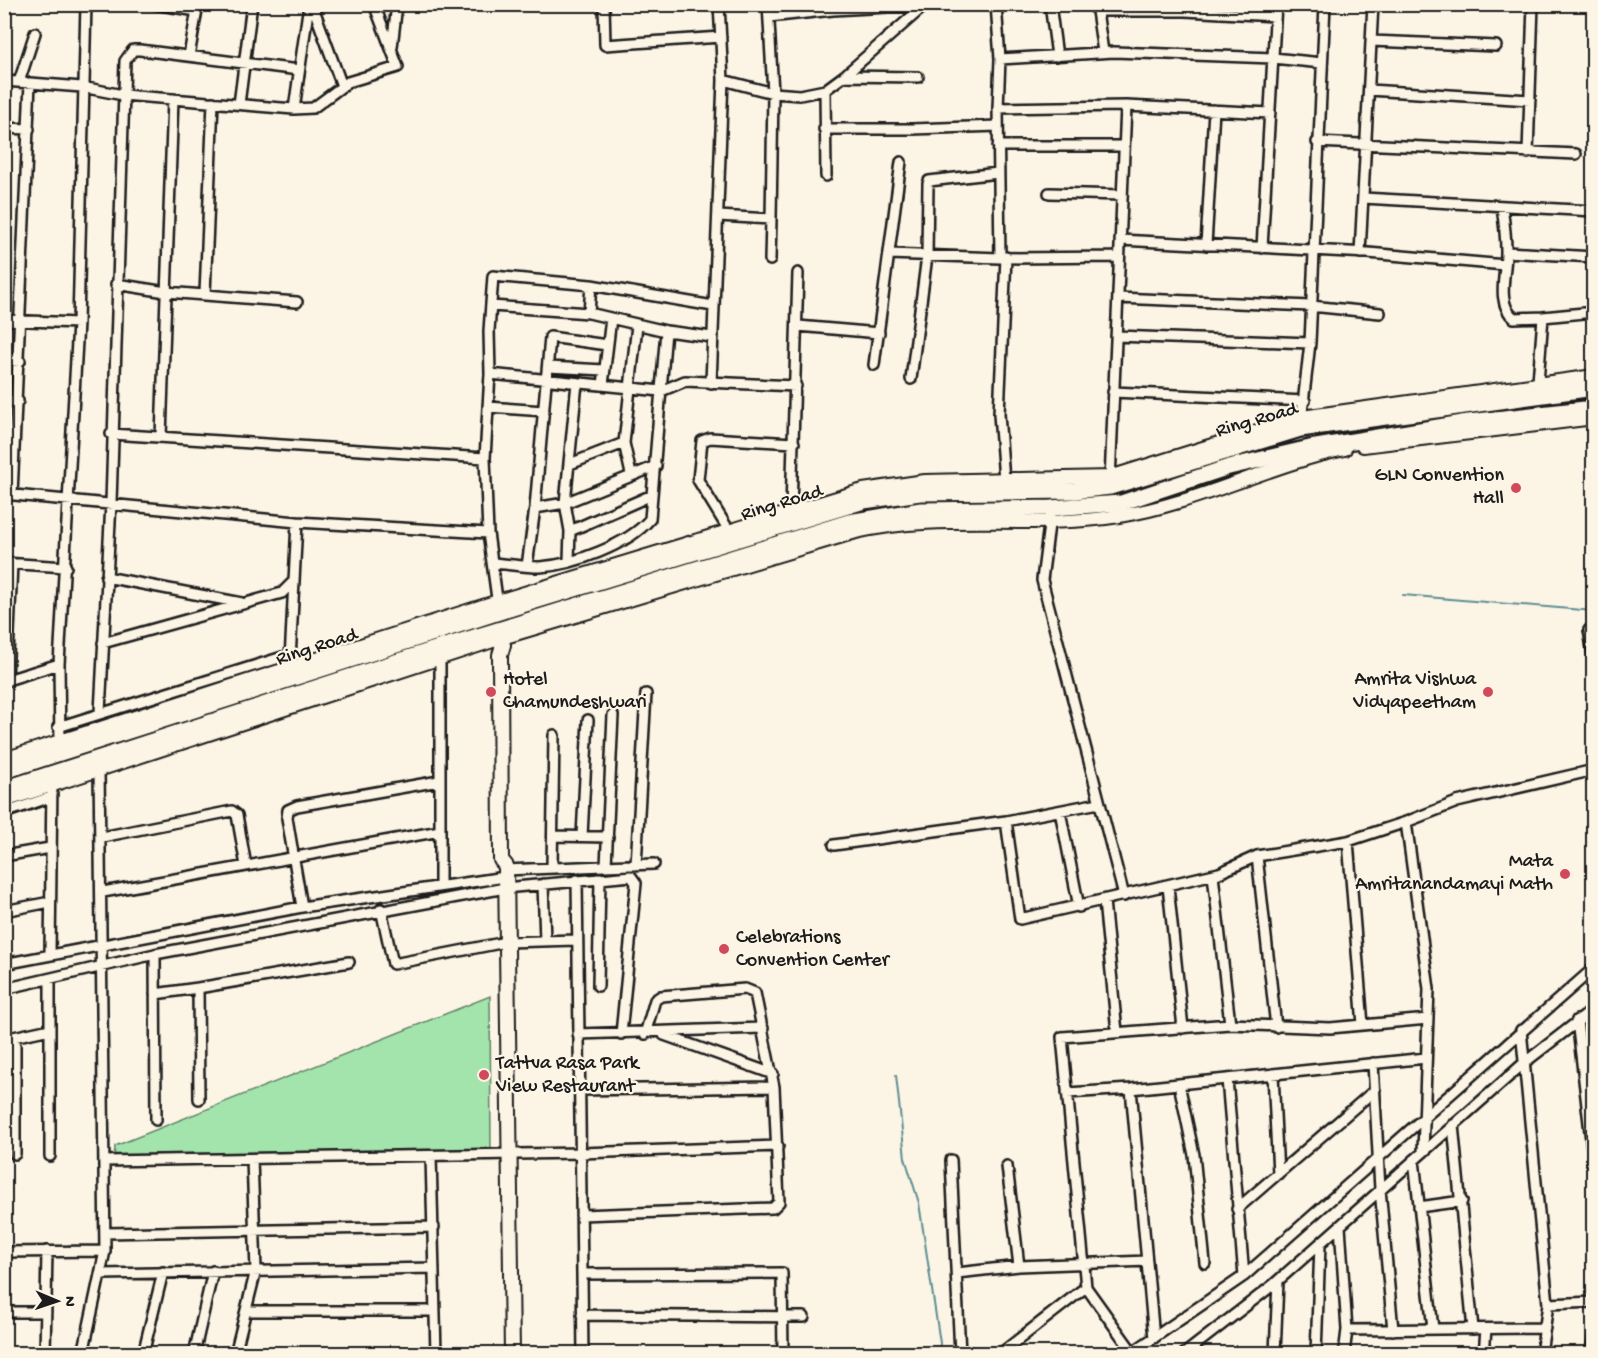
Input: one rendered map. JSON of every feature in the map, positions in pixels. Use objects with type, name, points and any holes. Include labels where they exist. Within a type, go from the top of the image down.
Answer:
[{"type":"highway","name":"Ring Road","points":[[4,771],[60,748],[498,606],[878,498],[920,493],[1074,490],[1110,482],[1301,423],[1593,388]]},
{"type":"highway","name":"Ring Road","points":[[4,789],[54,782],[502,637],[813,533],[880,515],[921,510],[1050,514],[1121,503],[1229,467],[1310,448],[1469,422],[1543,418],[1593,408]]},
{"type":"main road","points":[[498,606],[502,637],[500,655],[501,860],[505,875],[512,1353]]},
{"type":"street","points":[[50,954],[50,848],[54,782],[60,748],[59,663],[78,323],[82,87],[86,4]]},
{"type":"street","points":[[154,4],[197,8],[189,56]]},
{"type":"street","points":[[239,104],[252,4]]},
{"type":"street","points":[[294,109],[310,4]]},
{"type":"street","points":[[310,4],[342,86]]},
{"type":"street","points":[[4,81],[82,87],[123,95],[294,109],[313,108],[342,86],[398,67],[374,4]]},
{"type":"street","points":[[391,51],[397,4]]},
{"type":"street","points":[[604,4],[605,45],[721,37]]},
{"type":"street","points":[[711,383],[723,80],[719,4]]},
{"type":"street","points":[[768,4],[773,93],[770,260]]},
{"type":"street","points":[[769,17],[833,7],[943,4]]},
{"type":"street","points":[[996,4],[1000,60],[998,173],[1003,258],[999,414],[1004,480]]},
{"type":"street","points":[[1050,4],[1057,56]]},
{"type":"street","points":[[1262,248],[1276,4]]},
{"type":"street","points":[[1325,4],[1312,250],[1310,343],[1301,423],[1538,382],[1593,376]]},
{"type":"street","points":[[1360,253],[1373,4]]},
{"type":"street","points":[[1528,153],[1533,4]]},
{"type":"street","points":[[723,80],[773,93],[800,95],[825,90],[924,6]]},
{"type":"street","points":[[1103,52],[1096,8],[1232,9],[1275,16]]},
{"type":"street","points":[[19,82],[35,33]]},
{"type":"street","points":[[1371,41],[1496,46]]},
{"type":"street","points":[[100,712],[111,503],[111,434],[125,61],[133,50],[299,70]]},
{"type":"street","points":[[1000,60],[1103,52],[1272,58],[1322,63]]},
{"type":"street","points":[[844,76],[918,77]]},
{"type":"street","points":[[30,83],[16,442],[8,494],[297,522],[488,533]]},
{"type":"street","points":[[825,90],[826,176]]},
{"type":"street","points":[[1368,90],[1530,100]]},
{"type":"street","points":[[161,437],[173,99]]},
{"type":"street","points":[[205,294],[213,102]]},
{"type":"street","points":[[998,108],[1126,106],[1270,113]]},
{"type":"street","points":[[58,727],[100,712],[498,606],[791,510],[889,484],[1004,480],[1110,482],[1126,106]]},
{"type":"street","points":[[1206,245],[1214,110]]},
{"type":"street","points":[[824,129],[998,126]]},
{"type":"street","points":[[4,128],[29,129]]},
{"type":"street","points":[[1317,142],[1576,154]]},
{"type":"street","points":[[998,146],[1124,147]]},
{"type":"street","points":[[874,365],[901,162]]},
{"type":"street","points":[[911,380],[927,256],[929,181],[998,173]]},
{"type":"street","points":[[1049,193],[1122,195]]},
{"type":"street","points":[[1363,198],[1593,211]]},
{"type":"street","points":[[1502,207],[1506,252],[1505,309],[1514,318],[1593,312]]},
{"type":"street","points":[[718,216],[771,219]]},
{"type":"street","points":[[1120,240],[1360,253],[1505,266]]},
{"type":"street","points":[[1506,252],[1593,257]]},
{"type":"street","points":[[889,254],[1003,258],[1119,257]]},
{"type":"street","points":[[791,510],[798,273]]},
{"type":"street","points":[[498,606],[488,533],[485,458],[493,276],[591,285],[713,306]]},
{"type":"street","points":[[116,284],[166,292],[297,302]]},
{"type":"street","points":[[589,313],[591,285]]},
{"type":"street","points":[[1118,298],[1311,306],[1380,313]]},
{"type":"street","points":[[491,306],[589,313],[666,331],[712,337]]},
{"type":"street","points":[[1538,382],[1543,317]]},
{"type":"street","points":[[603,385],[611,318]]},
{"type":"street","points":[[4,320],[78,323]]},
{"type":"street","points":[[631,474],[624,443],[637,325]]},
{"type":"street","points":[[798,326],[879,333]]},
{"type":"street","points":[[493,563],[541,567],[595,553],[626,540],[650,519],[666,331]]},
{"type":"street","points":[[1116,336],[1310,343]]},
{"type":"street","points":[[527,566],[548,379],[550,337],[607,345]]},
{"type":"street","points":[[4,360],[20,361]]},
{"type":"street","points":[[548,367],[604,370]]},
{"type":"street","points":[[490,374],[661,391],[685,381],[796,386]]},
{"type":"street","points":[[569,560],[570,531],[565,503],[577,383]]},
{"type":"street","points":[[1113,392],[1305,401]]},
{"type":"street","points":[[4,400],[18,401]]},
{"type":"street","points":[[488,407],[544,411]]},
{"type":"street","points":[[1543,418],[1593,418]]},
{"type":"street","points":[[111,434],[485,458]]},
{"type":"street","points":[[728,530],[698,480],[702,441],[710,438],[794,444]]},
{"type":"street","points":[[4,441],[16,442]]},
{"type":"street","points":[[570,464],[624,443]]},
{"type":"street","points":[[535,508],[565,503],[631,474],[656,466]]},
{"type":"street","points":[[570,531],[652,495]]},
{"type":"street","points":[[1050,514],[1042,580],[1124,896]]},
{"type":"street","points":[[290,661],[292,583],[297,522]]},
{"type":"street","points":[[59,663],[6,681],[8,563],[66,567]]},
{"type":"street","points":[[106,577],[244,603]]},
{"type":"street","points":[[103,643],[282,593],[292,583]]},
{"type":"street","points":[[1589,630],[1593,660]]},
{"type":"street","points":[[4,801],[54,782],[99,770],[502,637]]},
{"type":"street","points":[[440,659],[440,885]]},
{"type":"street","points":[[4,759],[60,748],[290,661]]},
{"type":"street","points":[[636,865],[646,694]]},
{"type":"street","points":[[606,866],[613,715]]},
{"type":"street","points":[[582,836],[588,720]]},
{"type":"street","points":[[552,868],[554,735]]},
{"type":"street","points":[[83,1353],[102,1274],[105,1251],[102,837],[99,770]]},
{"type":"street","points":[[1006,820],[1020,919],[1213,875],[1257,856],[1348,841],[1457,802],[1593,770]]},
{"type":"street","points":[[302,907],[287,818],[291,808],[440,781]]},
{"type":"street","points":[[4,813],[54,782]]},
{"type":"street","points":[[834,845],[1006,820],[1099,803]]},
{"type":"street","points":[[1060,810],[1079,907]]},
{"type":"street","points":[[102,837],[232,812],[237,815],[246,866]]},
{"type":"street","points":[[1406,822],[1429,989],[1422,1118],[1423,1152]]},
{"type":"street","points":[[102,892],[440,831]]},
{"type":"street","points":[[553,836],[608,837]]},
{"type":"street","points":[[1348,841],[1363,1025]]},
{"type":"street","points":[[4,856],[50,848]]},
{"type":"street","points":[[1257,856],[1276,1027]]},
{"type":"street","points":[[4,964],[302,907],[505,875],[552,868],[654,864]]},
{"type":"street","points":[[4,989],[155,954],[381,909],[505,875],[543,884],[631,876],[636,883],[621,1034]]},
{"type":"street","points":[[1213,875],[1230,1024]]},
{"type":"street","points":[[598,986],[600,878]]},
{"type":"street","points":[[577,880],[583,1353]]},
{"type":"street","points":[[543,884],[545,941]]},
{"type":"street","points":[[1168,886],[1183,1028]]},
{"type":"street","points":[[1104,901],[1117,1032]]},
{"type":"street","points":[[4,911],[50,902]]},
{"type":"street","points":[[381,909],[393,964],[506,942],[576,940]]},
{"type":"street","points":[[155,954],[156,1120]]},
{"type":"street","points":[[155,994],[349,962]]},
{"type":"street","points":[[1428,1019],[1330,1029],[1230,1024],[1062,1037],[1086,1287],[1132,1353],[1244,1276],[1593,968]]},
{"type":"street","points":[[50,979],[50,1156]]},
{"type":"street","points":[[198,988],[199,1099]]},
{"type":"street","points":[[581,1215],[773,1208],[779,1202],[773,1074],[755,993],[745,989],[660,996],[656,1000],[645,1034]]},
{"type":"street","points":[[1184,1353],[1278,1281],[1453,1125],[1593,1009]]},
{"type":"street","points":[[1577,1020],[1593,1166]]},
{"type":"street","points":[[579,1034],[645,1034],[762,1028]]},
{"type":"street","points":[[4,1039],[50,1029]]},
{"type":"street","points":[[1521,1030],[1548,1304],[1541,1353]]},
{"type":"street","points":[[658,1033],[773,1074]]},
{"type":"street","points":[[15,1036],[15,1154]]},
{"type":"street","points":[[1067,1093],[1131,1089],[1426,1058]]},
{"type":"street","points":[[1373,1063],[1380,1155],[1380,1189],[1393,1330]]},
{"type":"street","points":[[1273,1074],[1278,1174]]},
{"type":"street","points":[[1227,1079],[1244,1276]]},
{"type":"street","points":[[1179,1084],[1194,1155],[1205,1263]]},
{"type":"street","points":[[580,1090],[774,1087]]},
{"type":"street","points":[[1131,1089],[1154,1338]]},
{"type":"street","points":[[1237,1209],[1376,1089]]},
{"type":"street","points":[[1453,1125],[1473,1329]]},
{"type":"street","points":[[104,1161],[581,1153],[778,1146]]},
{"type":"street","points":[[431,1156],[436,1353]]},
{"type":"street","points":[[235,1353],[256,1270],[252,1160]]},
{"type":"street","points":[[951,1160],[960,1353]]},
{"type":"street","points":[[1414,1160],[1433,1329]]},
{"type":"street","points":[[1007,1166],[1019,1266]]},
{"type":"street","points":[[1419,1207],[1462,1201]]},
{"type":"street","points":[[1340,1226],[1347,1330],[1344,1353]]},
{"type":"street","points":[[105,1233],[434,1227]]},
{"type":"street","points":[[1316,1353],[1320,1245]]},
{"type":"street","points":[[45,1353],[47,1251]]},
{"type":"street","points":[[4,1252],[105,1251]]},
{"type":"street","points":[[957,1273],[1019,1266],[1147,1261]]},
{"type":"street","points":[[102,1274],[434,1268]]},
{"type":"street","points":[[194,1353],[213,1271]]},
{"type":"street","points":[[143,1353],[163,1272]]},
{"type":"street","points":[[582,1274],[782,1273],[783,1353]]},
{"type":"street","points":[[1275,1353],[1278,1281]]},
{"type":"street","points":[[1000,1353],[1086,1287]]},
{"type":"street","points":[[1548,1304],[1593,1302]]},
{"type":"street","points":[[246,1311],[435,1311]]},
{"type":"street","points":[[4,1312],[46,1312]]},
{"type":"street","points":[[582,1315],[804,1317]]},
{"type":"street","points":[[1347,1330],[1545,1328]]},
{"type":"street","points":[[1484,1353],[1486,1329]]},
{"type":"street","points":[[1591,1353],[1593,1335]]},
{"type":"green space","points":[[490,996],[491,1151],[114,1159],[115,1146]]},
{"type":"waterway","points":[[1403,595],[1594,611]]},
{"type":"waterway","points":[[896,1075],[905,1158],[919,1203],[940,1343],[939,1354]]},
{"type":"place","name":"GLN Convention Hall","points":[[1516,488]]},
{"type":"place","name":"Hotel Chamundeshwari","points":[[491,692]]},
{"type":"place","name":"Amrita Vishwa Vidyapeetham","points":[[1488,692]]},
{"type":"place","name":"Mata Amritanandamayi Math","points":[[1565,874]]},
{"type":"place","name":"Celebrations Convention Center","points":[[724,949]]},
{"type":"place","name":"Tattva Rasa Park View Restaurant","points":[[484,1075]]}]
